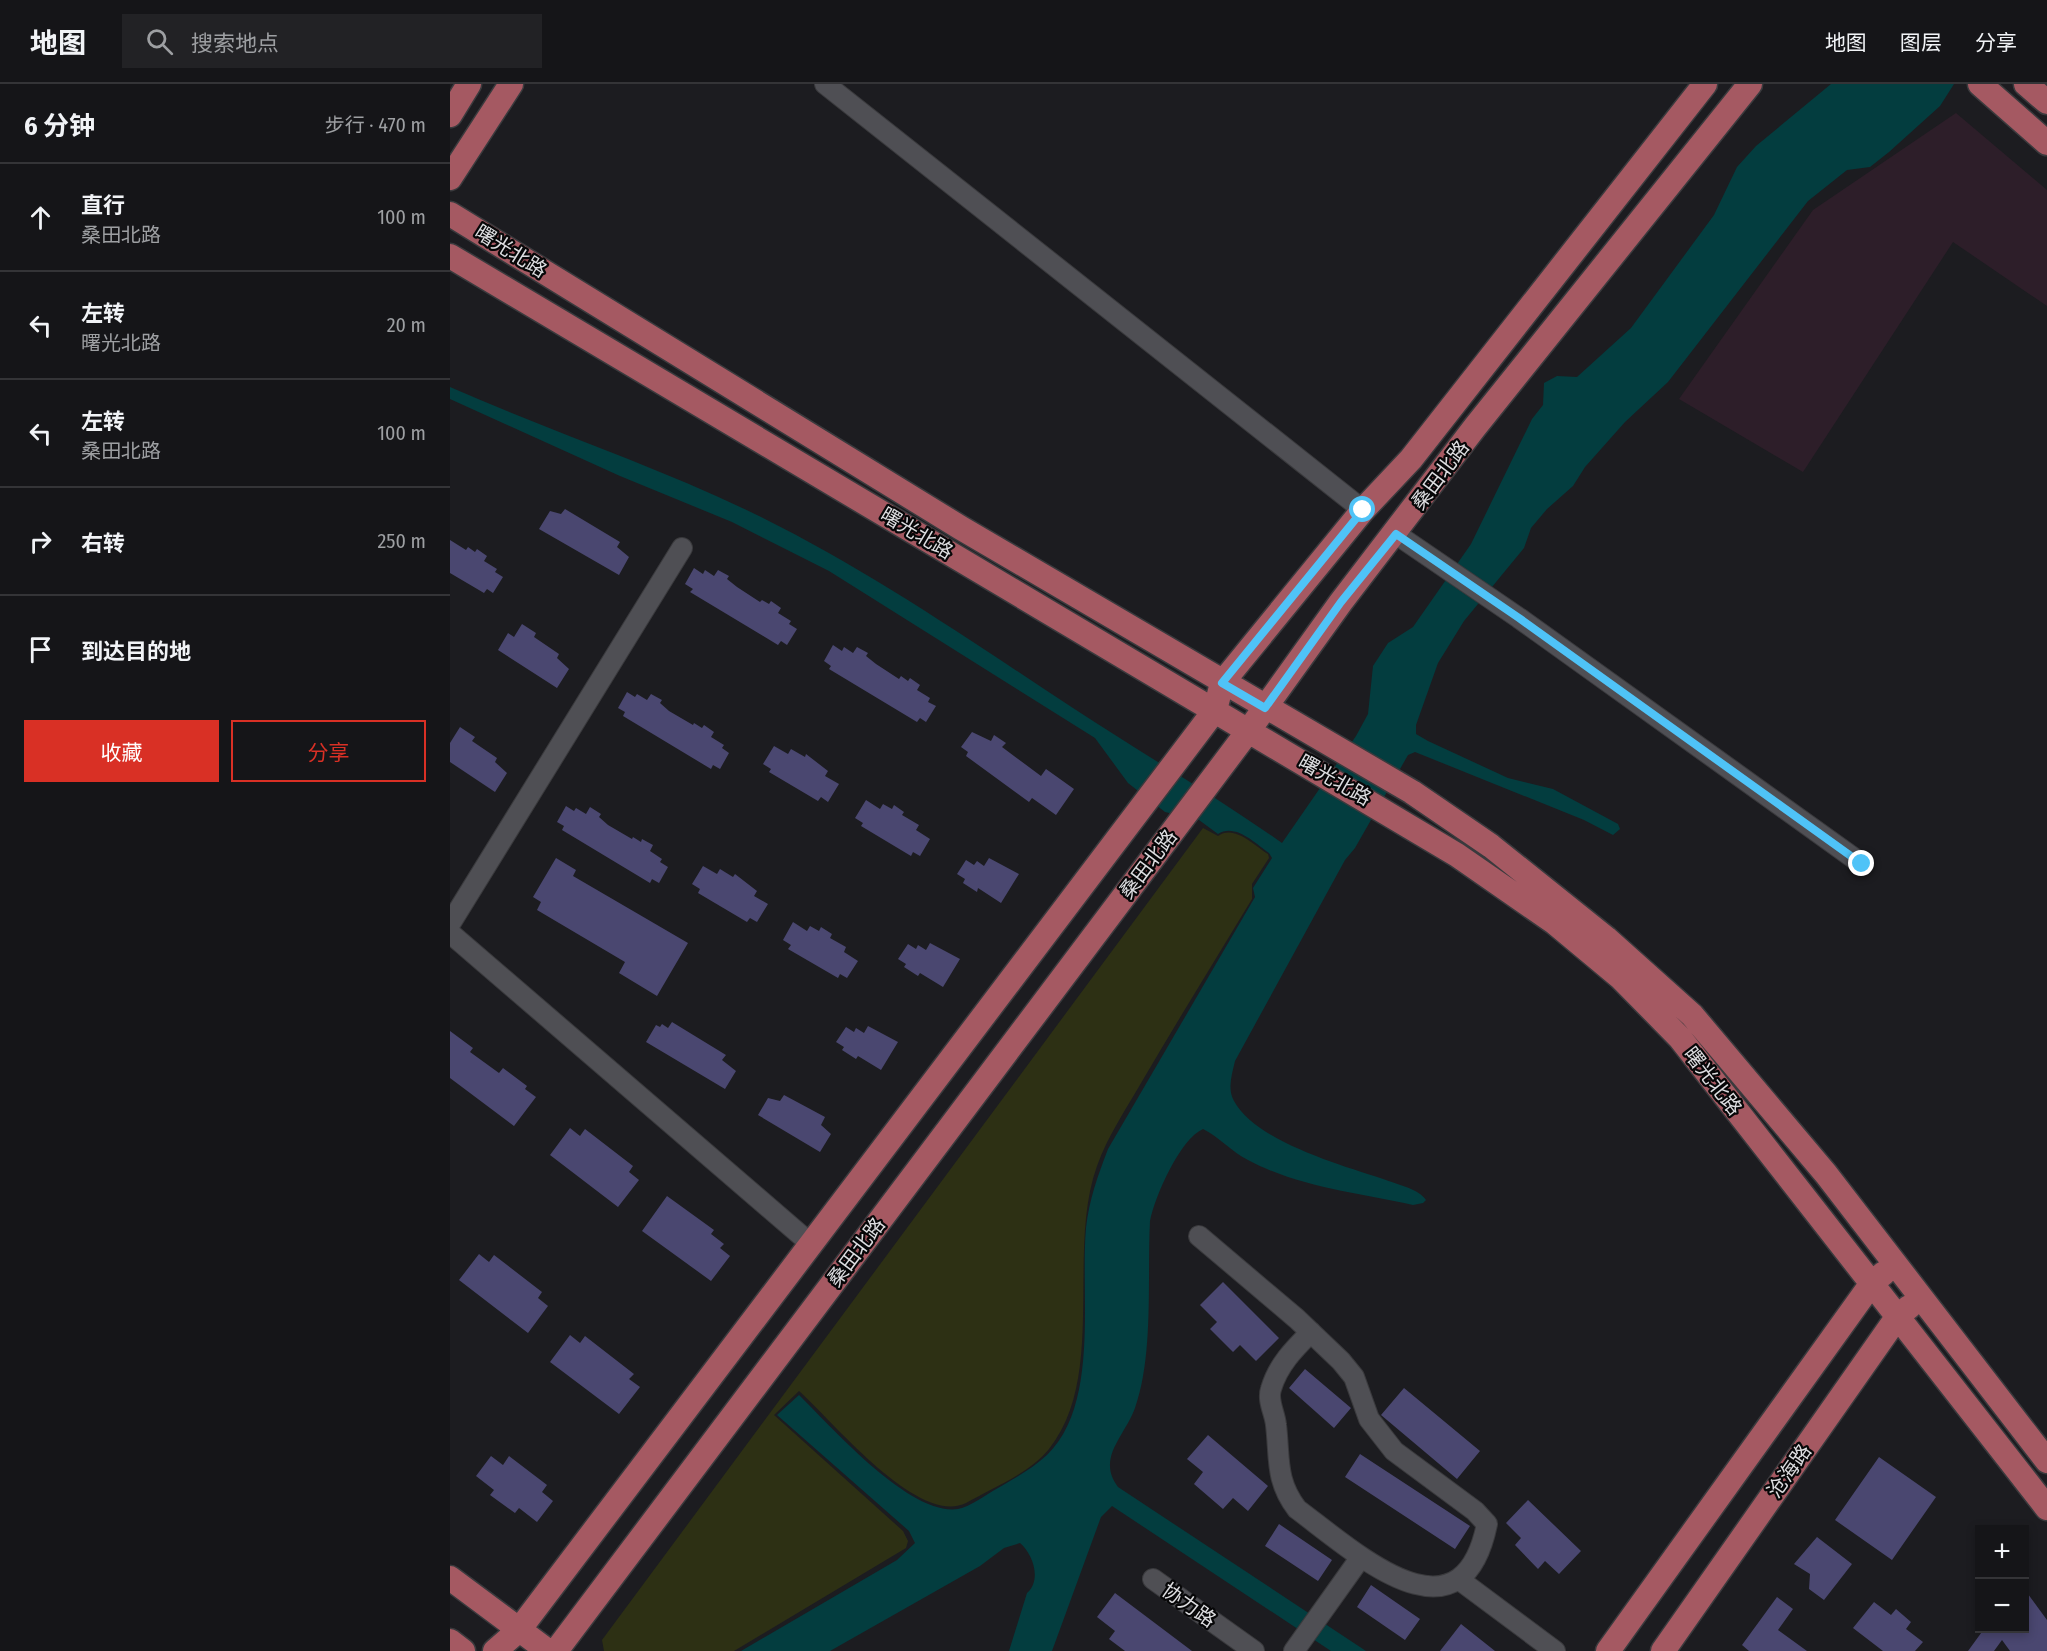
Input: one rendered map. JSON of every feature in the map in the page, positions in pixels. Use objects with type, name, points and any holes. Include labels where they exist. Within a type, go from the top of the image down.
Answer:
[{"type":"main road","points":[[450,115],[469,84]]},
{"type":"main road","points":[[450,167],[492,84]]},
{"type":"main road","points":[[450,178],[480,136],[512,84]]},
{"type":"main road","name":"桑田北路","points":[[495,1651],[519,1630],[1215,710],[1222,683],[1363,510],[1411,459],[1706,84]]},
{"type":"main road","name":"桑田北路","points":[[556,1651],[1249,730],[1341,602],[1396,534],[1475,427],[1750,84]]},
{"type":"main road","points":[[1980,84],[2047,143]]},
{"type":"main road","points":[[2026,84],[2047,102]]},
{"type":"main road","name":"曙光北路","points":[[450,214],[961,528],[1222,683],[1412,792],[1491,846],[1606,938],[1692,1015],[1826,1174],[2047,1461]]},
{"type":"main road","name":"曙光北路","points":[[450,256],[1401,819],[1555,923],[1622,978],[1680,1038],[2047,1508]]},
{"type":"main road","points":[[1608,1651],[1872,1283],[1895,1264]]},
{"type":"main road","name":"沧海路","points":[[1663,1651],[1898,1316],[1921,1298]]},
{"type":"main road","points":[[450,1578],[548,1651]]},
{"type":"main road","points":[[450,1641],[463,1651]]},
{"type":"street","points":[[825,84],[1363,510]]},
{"type":"street","points":[[1396,534],[1519,618],[1862,864]]},
{"type":"street","points":[[450,924],[682,548]]},
{"type":"street","points":[[450,933],[811,1244]]},
{"type":"street","points":[[1199,1236],[1311,1332],[1354,1377],[1369,1419],[1394,1451],[1475,1511],[1487,1524],[1484,1542],[1472,1567],[1461,1581],[1442,1591],[1416,1589],[1392,1581],[1298,1509],[1286,1495],[1279,1472],[1276,1423],[1269,1396],[1278,1370],[1290,1352],[1311,1332]]},
{"type":"street","points":[[1299,1644],[1361,1557]]},
{"type":"street","name":"协力路","points":[[1153,1579],[1254,1651]]},
{"type":"street","points":[[1461,1581],[1555,1651]]},
{"type":"shaded area","points":[[1956,113],[2047,190],[2047,306],[1953,242],[1803,472],[1679,399],[1813,210]]},
{"type":"green space","points":[[1203,828],[1218,836],[1231,832],[1244,837],[1268,854],[1269,858],[1252,884],[1252,899],[1119,1121],[1097,1166],[1088,1200],[1082,1350],[1077,1386],[1066,1419],[1049,1449],[1032,1465],[1010,1479],[966,1503],[946,1506],[924,1500],[876,1466],[799,1391],[774,1415],[903,1531],[908,1541],[906,1548],[734,1651],[604,1651],[602,1640]]},
{"type":"water","points":[[1831,84],[1954,84],[1940,106],[1889,152],[1870,167],[1847,170],[1808,201],[1668,382],[1625,422],[1585,467],[1573,486],[1547,509],[1531,528],[1524,548],[1464,621],[1438,663],[1416,725],[1416,734],[1428,741],[1508,778],[1553,789],[1618,824],[1620,829],[1613,835],[1584,820],[1415,752],[1408,755],[1355,848],[1345,860],[1235,1061],[1231,1081],[1232,1096],[1245,1116],[1261,1129],[1302,1151],[1408,1188],[1419,1193],[1426,1200],[1413,1205],[1287,1177],[1242,1157],[1203,1129],[1194,1135],[1177,1156],[1153,1210],[1150,1221],[1145,1364],[1135,1408],[1111,1457],[1112,1476],[1118,1487],[1366,1651],[1331,1651],[1112,1506],[1101,1517],[1052,1651],[1009,1651],[1035,1574],[1032,1560],[1020,1543],[1004,1548],[980,1566],[830,1651],[741,1651],[897,1560],[915,1543],[909,1531],[777,1415],[799,1395],[872,1466],[917,1498],[938,1507],[958,1509],[968,1506],[1036,1464],[1047,1455],[1064,1433],[1075,1407],[1081,1378],[1084,1347],[1086,1228],[1101,1168],[1108,1149],[1255,897],[1253,888],[1272,858],[1258,844],[1245,836],[1231,831],[1218,834],[1199,820],[1165,812],[1128,783],[1095,738],[829,571],[732,522],[620,476],[450,399],[450,387],[721,498],[800,537],[919,607],[1282,843],[1356,736],[1368,714],[1373,666],[1388,643],[1413,627],[1471,544],[1532,419],[1543,405],[1544,383],[1557,376],[1577,377],[1631,328],[1714,215],[1737,167],[1756,146]]},
{"type":"building","points":[[565,509],[620,542],[617,547],[629,557],[619,575],[539,529],[550,511],[561,514]]},
{"type":"building","points":[[450,540],[466,550],[468,547],[475,552],[477,549],[487,556],[484,561],[497,569],[495,572],[503,577],[493,593],[487,589],[484,593],[450,573]]},
{"type":"building","points":[[694,568],[703,574],[705,570],[714,576],[718,570],[729,576],[727,579],[737,587],[760,602],[762,600],[769,604],[771,601],[781,608],[778,613],[791,621],[789,624],[797,629],[787,645],[781,641],[778,645],[690,592],[693,589],[685,584]]},
{"type":"building","points":[[522,624],[536,633],[534,637],[559,654],[557,658],[569,669],[557,688],[498,650],[508,633],[514,637]]},
{"type":"building","points":[[833,645],[842,651],[844,647],[853,653],[857,647],[868,653],[866,656],[876,664],[899,679],[901,676],[908,681],[910,678],[920,685],[917,690],[930,698],[928,702],[936,706],[926,722],[920,718],[917,722],[829,669],[831,666],[824,661]]},
{"type":"building","points":[[627,692],[635,697],[637,694],[647,700],[651,694],[662,700],[660,703],[669,711],[693,725],[694,723],[702,728],[704,725],[714,732],[711,737],[724,745],[722,748],[729,753],[720,769],[713,765],[711,769],[623,716],[625,712],[618,708]]},
{"type":"building","points":[[460,727],[475,737],[472,741],[497,758],[495,762],[507,773],[495,792],[450,762],[450,743]]},
{"type":"building","points":[[972,732],[991,741],[994,735],[1006,743],[1002,747],[1041,776],[1046,769],[1074,789],[1056,815],[1032,798],[1029,802],[966,756],[968,752],[961,747]]},
{"type":"building","points":[[774,746],[788,754],[791,749],[805,757],[806,754],[828,771],[825,776],[839,784],[828,802],[821,797],[818,801],[769,772],[771,769],[763,764]]},
{"type":"building","points":[[866,800],[880,809],[883,804],[892,809],[894,805],[904,812],[902,815],[919,825],[916,830],[930,839],[920,856],[913,852],[911,856],[861,826],[863,823],[855,818]]},
{"type":"building","points":[[566,806],[574,811],[576,808],[586,814],[590,807],[601,814],[599,817],[608,825],[632,839],[633,837],[641,842],[642,839],[653,845],[650,851],[662,859],[660,862],[668,867],[659,883],[652,879],[650,883],[562,830],[564,826],[557,822]]},
{"type":"building","points":[[556,858],[576,870],[573,876],[688,943],[657,996],[619,973],[625,962],[537,910],[541,902],[533,897]]},
{"type":"building","points":[[989,858],[1019,874],[1001,903],[978,888],[977,892],[963,883],[965,879],[957,874],[966,860],[974,865],[977,861],[984,866]]},
{"type":"building","points":[[703,866],[717,874],[720,869],[733,877],[735,874],[757,891],[754,896],[768,904],[757,922],[750,918],[747,922],[698,893],[700,889],[692,884]]},
{"type":"building","points":[[793,922],[807,931],[810,926],[819,931],[821,927],[832,934],[830,938],[846,947],[844,952],[858,961],[847,978],[840,974],[838,978],[788,949],[791,945],[783,940]]},
{"type":"building","points":[[930,943],[960,959],[943,987],[920,973],[918,976],[904,967],[906,964],[898,959],[908,944],[916,949],[918,945],[926,950]]},
{"type":"building","points":[[672,1022],[726,1055],[722,1060],[736,1071],[725,1089],[646,1042],[656,1025],[660,1027],[662,1024],[668,1028]]},
{"type":"building","points":[[868,1026],[898,1042],[881,1070],[858,1056],[856,1059],[842,1050],[844,1047],[836,1042],[846,1027],[854,1032],[856,1028],[864,1033]]},
{"type":"building","points":[[450,1031],[473,1048],[470,1052],[499,1073],[503,1068],[527,1086],[525,1089],[536,1097],[514,1126],[450,1078]]},
{"type":"building","points":[[784,1095],[825,1117],[821,1125],[831,1134],[820,1152],[758,1115],[768,1098],[780,1101]]},
{"type":"building","points":[[570,1128],[580,1136],[585,1129],[633,1166],[629,1172],[639,1180],[618,1207],[550,1155]]},
{"type":"building","points":[[667,1196],[714,1230],[711,1234],[724,1244],[720,1248],[730,1256],[711,1281],[642,1231]]},
{"type":"building","points":[[479,1254],[489,1262],[494,1255],[542,1292],[538,1298],[548,1306],[528,1333],[459,1280]]},
{"type":"building","points":[[1223,1282],[1279,1338],[1256,1361],[1240,1345],[1233,1352],[1210,1329],[1217,1322],[1200,1305]]},
{"type":"building","points":[[570,1335],[580,1343],[585,1336],[634,1374],[629,1379],[640,1387],[619,1414],[550,1362]]},
{"type":"building","points":[[1305,1369],[1351,1408],[1334,1428],[1289,1388]]},
{"type":"building","points":[[1404,1388],[1480,1451],[1457,1479],[1381,1415]]},
{"type":"building","points":[[1208,1435],[1268,1486],[1248,1511],[1233,1498],[1223,1509],[1194,1484],[1203,1472],[1187,1459]]},
{"type":"building","points":[[1360,1454],[1470,1526],[1455,1549],[1345,1477]]},
{"type":"building","points":[[491,1456],[503,1465],[509,1456],[547,1485],[542,1492],[553,1501],[537,1522],[519,1508],[515,1513],[490,1495],[494,1490],[476,1476]]},
{"type":"building","points":[[1879,1457],[1936,1497],[1892,1560],[1835,1520]]},
{"type":"building","points":[[1528,1500],[1581,1551],[1559,1574],[1545,1561],[1538,1569],[1515,1545],[1521,1538],[1506,1523]]},
{"type":"building","points":[[1279,1524],[1332,1560],[1318,1581],[1265,1546]]},
{"type":"building","points":[[1817,1537],[1852,1564],[1824,1600],[1809,1589],[1810,1574],[1794,1564]]},
{"type":"building","points":[[1371,1585],[1420,1619],[1405,1640],[1357,1607]]},
{"type":"building","points":[[1115,1593],[1192,1651],[1125,1651],[1109,1639],[1115,1631],[1097,1617]]},
{"type":"building","points":[[2029,1595],[2047,1620],[2047,1651],[2010,1651],[2002,1640],[1994,1651],[1968,1651],[1981,1633],[2029,1633]]},
{"type":"building","points":[[1777,1597],[1793,1609],[1778,1630],[1807,1651],[1749,1651],[1742,1645]]},
{"type":"building","points":[[1874,1602],[1891,1615],[1896,1609],[1911,1622],[1906,1629],[1923,1642],[1915,1651],[1883,1651],[1853,1628]]},
{"type":"building","points":[[1461,1624],[1495,1651],[1440,1651]]},
{"type":"route","points":[[1363,510],[1222,683],[1265,708],[1341,602],[1396,534],[1519,618],[1862,864]]}]
